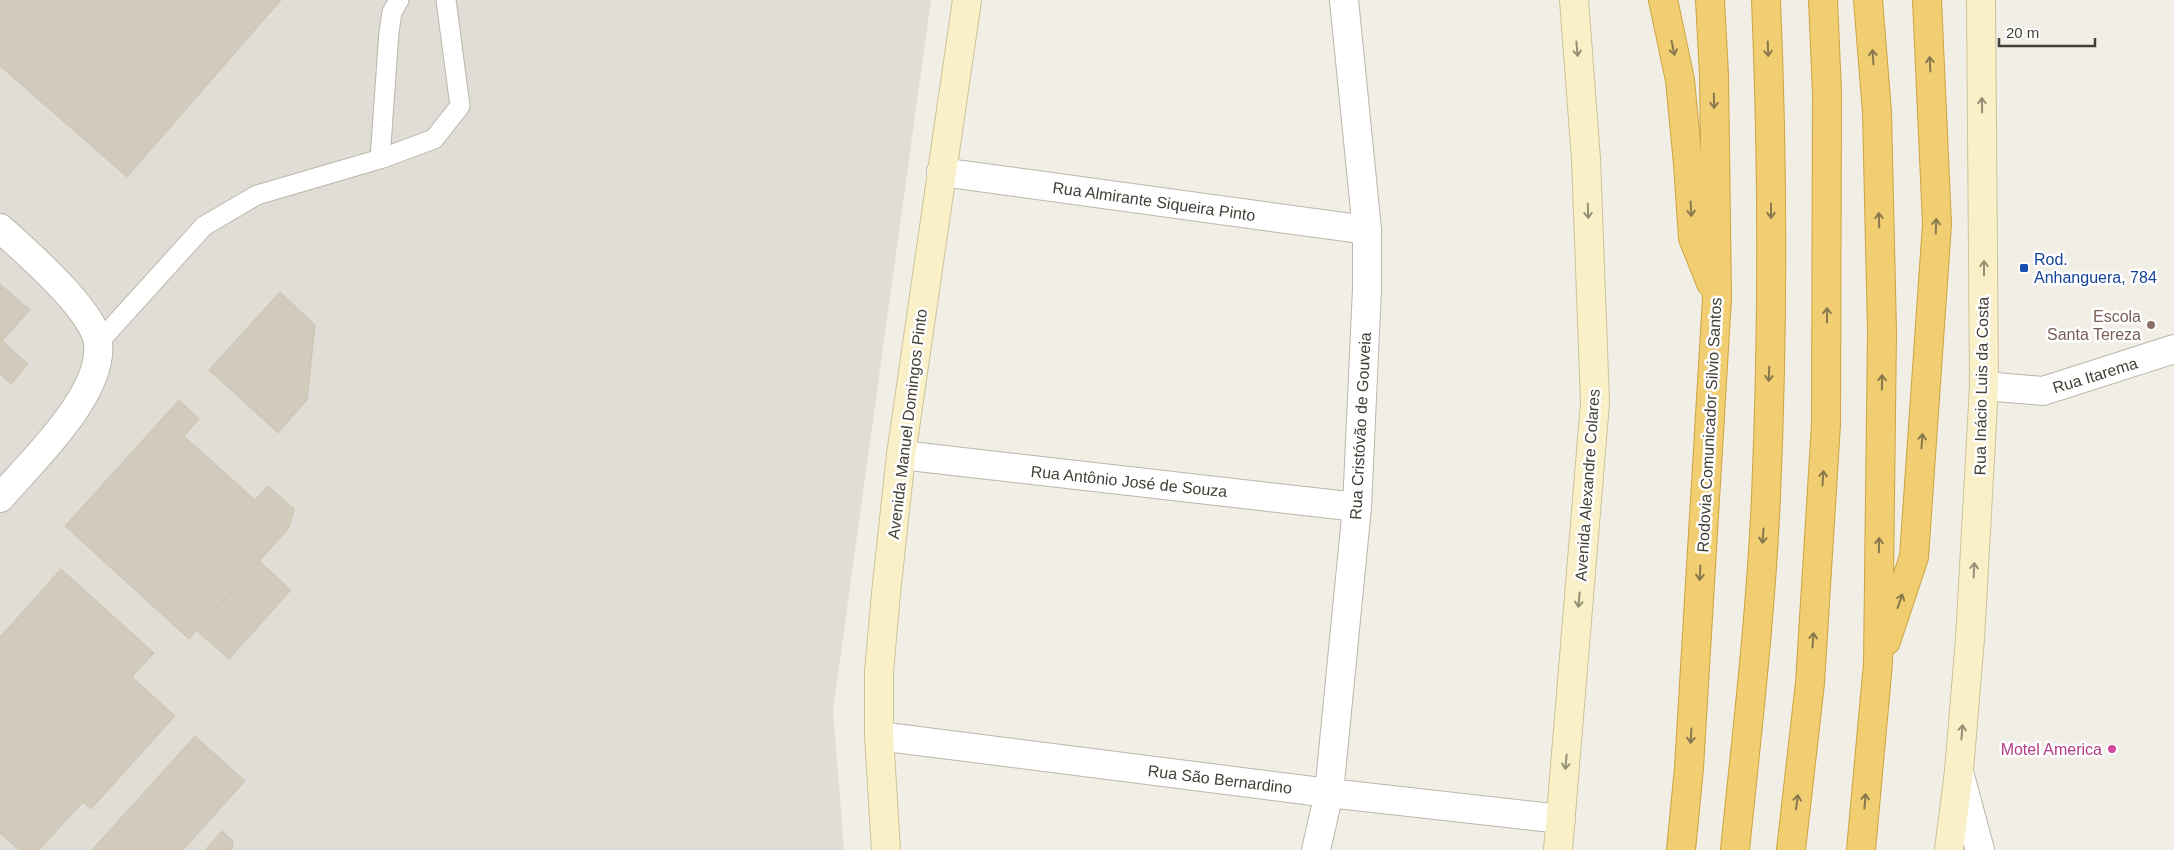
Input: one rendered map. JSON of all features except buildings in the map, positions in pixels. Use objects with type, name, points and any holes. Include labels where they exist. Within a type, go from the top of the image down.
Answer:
[{"type":"highway","points":[[1663,0],[1680,80],[1693,238],[1716,298]]},
{"type":"highway","name":"Rodovia Comunicador Silvio Santos","points":[[1680,850],[1689,768],[1716,298],[1714,75],[1710,0]]},
{"type":"highway","points":[[1735,850],[1752,676],[1766,498],[1771,321],[1772,139],[1766,0]]},
{"type":"highway","points":[[1791,850],[1810,683],[1826,424],[1827,93],[1823,0]]},
{"type":"highway","points":[[1861,850],[1878,663],[1882,332],[1876,112],[1868,0]]},
{"type":"highway","points":[[1878,663],[1914,557],[1937,224],[1927,0]]},
{"type":"main road","name":"Avenida Manuel Domingos Pinto","points":[[886,850],[879,736],[879,672],[901,455],[941,172],[968,0]]},
{"type":"main road","name":"Avenida Alexandre Colares","points":[[1558,850],[1595,403],[1586,159],[1574,0]]},
{"type":"main road","name":"Rua Inácio Luis da Costa","points":[[1949,850],[1959,771],[1970,639],[1984,386],[1981,0]]},
{"type":"street","name":"Rua Cristóvão de Gouveia","points":[[1316,850],[1329,793],[1358,507],[1367,289],[1367,230],[1344,0]]},
{"type":"street","name":"Rua Almirante Siqueira Pinto","points":[[941,172],[1367,230]]},
{"type":"street","points":[[0,228],[72,297],[89,322],[98,343],[95,369],[86,394],[70,417],[0,498]]},
{"type":"street","name":"Rua Itarema","points":[[1984,386],[2043,391],[2174,349]]},
{"type":"street","name":"Rua Antônio José de Souza","points":[[901,455],[1358,507]]},
{"type":"street","name":"Rua São Bernardino","points":[[879,736],[1329,793],[1561,819]]},
{"type":"street","name":"Rua Inácio Luis da Costa","points":[[1959,771],[1980,850]]},
{"type":"lane","points":[[380,159],[389,32],[392,12],[400,0]]},
{"type":"lane","points":[[98,343],[204,226],[257,195],[380,159],[434,139],[460,106],[446,0]]},
{"type":"shaded area","points":[[0,0],[931,0],[833,710],[844,850],[0,850]]},
{"type":"place","name":"Rod. Anhanguera, 784","points":[[2024,268]]},
{"type":"place","name":"Escola Santa Tereza","points":[[2151,325]]},
{"type":"place","name":"Motel America","points":[[2112,749]]}]
